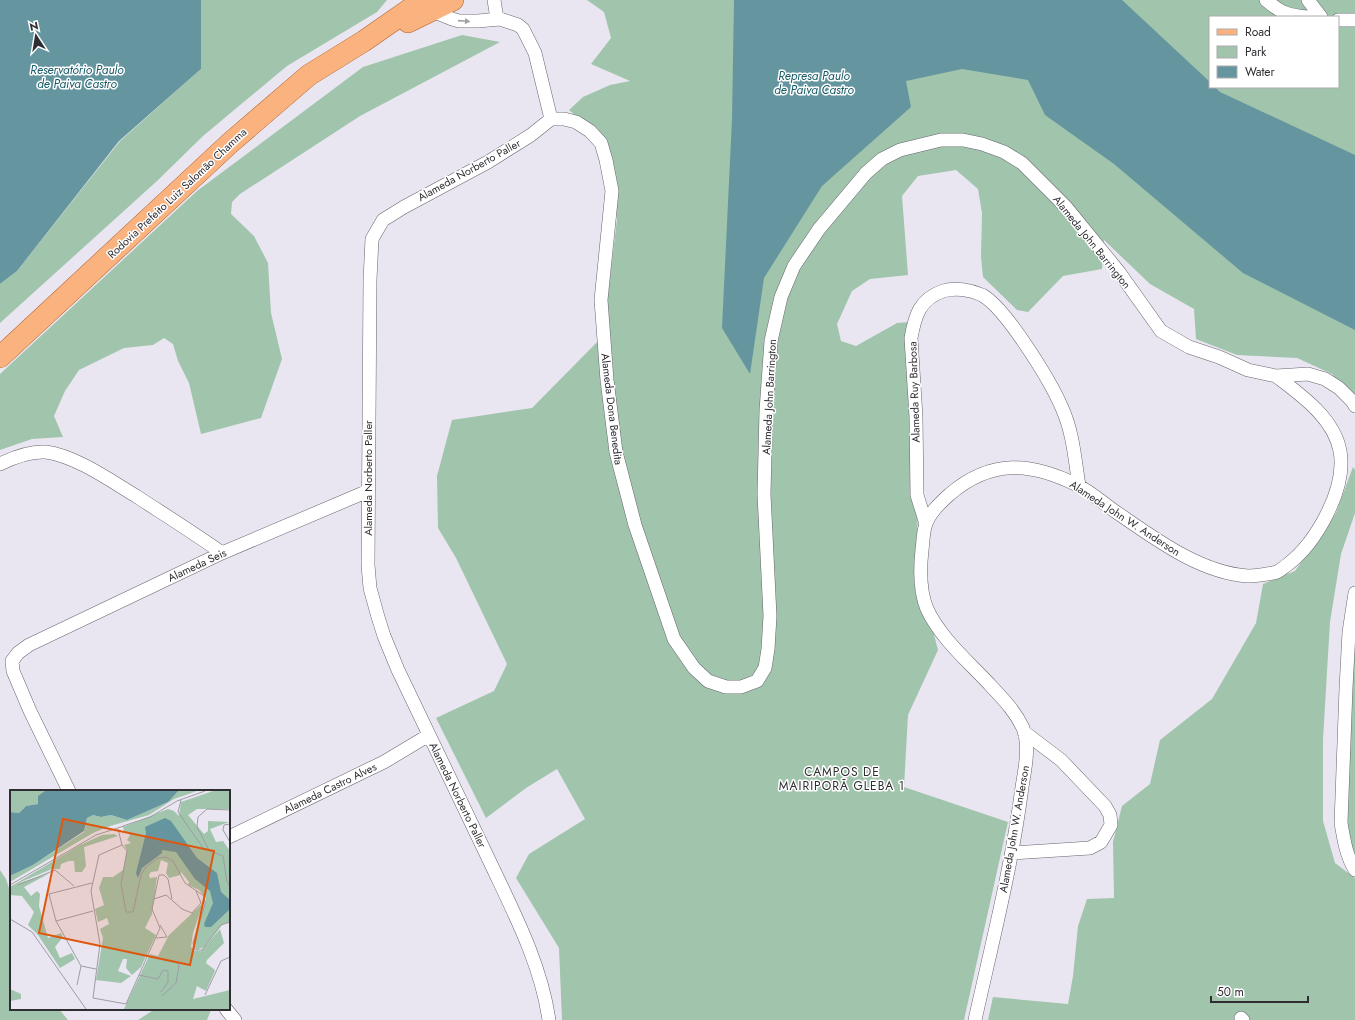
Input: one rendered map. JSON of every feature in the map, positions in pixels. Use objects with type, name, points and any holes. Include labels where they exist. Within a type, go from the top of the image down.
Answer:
[{"type":"main road","name":"Rodovia Prefeito Luiz Salomão Chamma","points":[[0,357],[230,143],[309,75],[364,41],[428,6],[453,0]]},
{"type":"street","points":[[494,0],[497,19]]},
{"type":"street","points":[[1266,0],[1274,7],[1288,14],[1301,16]]},
{"type":"street","points":[[1308,0],[1320,16]]},
{"type":"street","points":[[428,6],[452,19],[488,21],[497,19],[518,25],[527,36],[534,53],[551,119]]},
{"type":"street","points":[[1339,20],[1355,20]]},
{"type":"street","name":"Alameda Norberto Paller","points":[[549,1020],[548,1007],[536,962],[384,636],[370,588],[368,565],[368,492],[370,280],[372,239],[383,220],[404,206],[488,162],[531,135],[551,119]]},
{"type":"street","name":"Alameda Dona Benedita","points":[[551,119],[576,122],[590,131],[601,143],[606,160],[612,191],[603,264],[601,308],[607,380],[616,452],[635,525],[674,639],[694,668],[708,681],[726,687],[742,687]]},
{"type":"street","name":"Alameda John Barrington","points":[[742,687],[757,681],[765,668],[768,649],[770,616],[764,494],[766,419],[771,341],[781,297],[794,266],[819,229],[866,172],[882,159],[900,150],[941,140],[963,140],[982,144],[1004,152],[1022,163],[1066,207],[1119,272],[1161,331],[1190,346],[1248,370],[1276,376],[1308,374],[1326,379],[1339,388],[1355,406]]},
{"type":"street","name":"Alameda Ruy Barbosa","points":[[926,524],[917,495],[916,417],[911,338],[913,325],[924,302],[934,295],[947,290],[959,289],[971,291],[983,296],[995,306],[1009,322],[1024,343],[1063,409],[1071,435],[1078,486]]},
{"type":"street","name":"Alameda John W. Anderson","points":[[975,1020],[1012,853],[1020,806],[1026,757],[1024,732],[1012,708],[940,632],[926,606],[920,571],[926,524],[935,509],[967,482],[1005,467],[1022,467],[1042,470],[1078,486],[1114,511],[1187,557],[1221,571],[1249,576],[1277,572],[1297,557],[1315,534],[1328,511],[1335,493],[1341,468],[1340,450],[1333,430],[1321,414],[1301,395],[1276,376]]},
{"type":"street","points":[[0,464],[11,458],[27,453],[45,452],[64,456],[109,480],[186,527],[222,553]]},
{"type":"street","name":"Alameda Seis","points":[[69,790],[30,711],[13,671],[12,660],[18,653],[29,646],[222,553],[368,492]]},
{"type":"street","points":[[1355,593],[1349,632],[1341,823],[1349,860],[1355,870]]},
{"type":"street","points":[[1012,853],[1090,848],[1101,842],[1111,825],[1110,815],[1105,806],[1083,781],[1062,760],[1024,732]]},
{"type":"street","name":"Alameda Castro Alves","points":[[230,837],[384,762],[429,735]]},
{"type":"street","points":[[227,1010],[235,1020]]},
{"type":"green space","points":[[201,0],[387,0],[377,12],[287,66],[203,136],[157,181],[0,323],[0,284],[17,271],[120,141],[201,69]]},
{"type":"green space","points":[[587,0],[1355,0],[1355,400],[1332,374],[1297,358],[1237,355],[1196,339],[1194,309],[1150,284],[1104,240],[1102,269],[1063,276],[1028,312],[1017,310],[983,277],[981,257],[982,213],[978,189],[956,170],[918,176],[902,196],[908,275],[870,279],[852,291],[837,324],[841,341],[856,346],[897,323],[910,322],[918,517],[915,561],[938,650],[908,715],[904,787],[1008,822],[964,1020],[562,1020],[559,948],[516,878],[529,854],[585,819],[557,769],[526,788],[486,818],[436,718],[494,691],[507,664],[456,558],[438,528],[437,476],[452,420],[532,408],[607,332],[608,295],[617,219],[608,144],[569,110],[583,97],[610,85],[630,81],[591,64],[611,38],[604,12]]},
{"type":"green space","points":[[462,35],[500,42],[360,116],[240,194],[232,202],[231,214],[254,236],[268,263],[271,313],[282,359],[261,418],[201,434],[189,383],[178,361],[173,344],[164,338],[153,345],[124,348],[79,370],[65,391],[54,416],[63,437],[32,439],[0,450],[0,374],[197,191],[363,67]]},
{"type":"green space","points":[[1353,467],[1355,470],[1355,513],[1341,554],[1330,622],[1323,739],[1323,821],[1335,863],[1355,878],[1355,1020],[988,1020],[993,997],[1068,1004],[1073,976],[1078,926],[1087,899],[1114,898],[1113,842],[1122,806],[1150,784],[1160,740],[1212,699],[1256,623],[1263,584],[1295,571],[1336,513]]},
{"type":"green space","points":[[1355,623],[1355,860],[1345,818]]},
{"type":"green space","points":[[0,870],[6,879],[10,891],[10,1010],[60,1010],[68,1020],[0,1020]]},
{"type":"green space","points":[[153,1010],[211,1010],[207,1020],[138,1020]]},
{"type":"water","name":"Reservatório Paulo de Paiva Castro","points":[[0,0],[201,0],[201,69],[119,141],[17,271],[0,284]]},
{"type":"water","name":"Represa Paulo de Paiva Castro","points":[[734,0],[1122,0],[1209,81],[1209,88],[1216,88],[1220,92],[1355,155],[1355,330],[1243,273],[1114,164],[1045,115],[1028,80],[962,69],[906,81],[911,107],[822,186],[764,278],[750,374],[722,328],[732,119]]},
{"type":"district","name":"CAMPOS DE MAIRIPORÃ GLEBA 1","points":[[842,779]]}]
